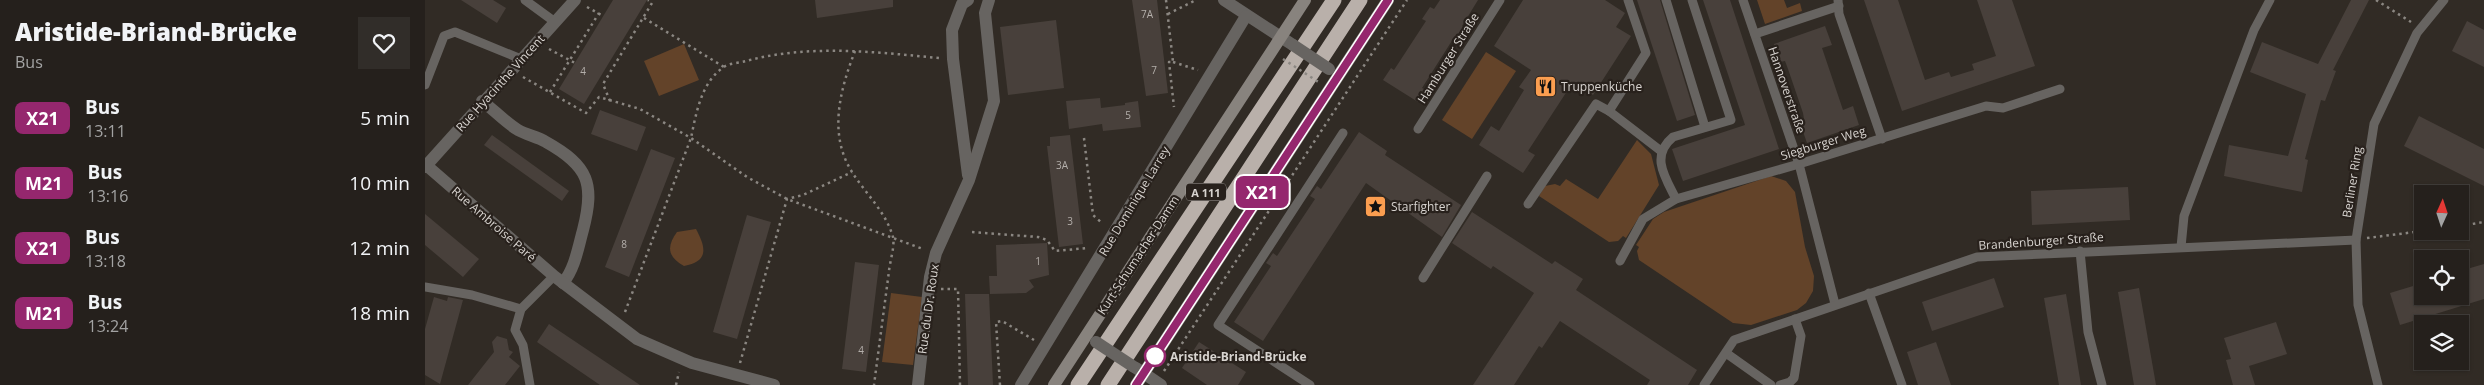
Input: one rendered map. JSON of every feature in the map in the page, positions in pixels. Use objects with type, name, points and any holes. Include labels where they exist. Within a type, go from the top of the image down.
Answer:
[{"type":"highway","name":"A 111","points":[[1078,385],[1334,0]]},
{"type":"highway","name":"A 111","points":[[1107,385],[1360,0]]},
{"type":"main road","name":"Kurt-Schumacher-Damm","points":[[1054,385],[1091,339],[1305,0]]},
{"type":"main road","points":[[1136,385],[1138,370],[1334,72],[1388,0]]},
{"type":"street","name":"Rue Hyacinthe Vincent","points":[[425,166],[575,0]]},
{"type":"street","points":[[967,0],[962,4],[953,30],[953,59],[969,180]]},
{"type":"street","name":"Rue du Dr. Roux","points":[[918,385],[930,277],[936,253],[969,180],[994,101],[985,13],[989,0]]},
{"type":"street","points":[[1224,0],[1334,72]]},
{"type":"street","name":"Rue Dominique Larrey","points":[[1021,385],[1246,16]]},
{"type":"street","points":[[482,101],[518,129],[547,142],[568,157],[582,170],[590,186],[589,207],[571,273],[558,279]]},
{"type":"street","name":"Rue Ambroise Paré","points":[[425,166],[558,279],[637,339],[692,362],[766,384]]},
{"type":"street","points":[[1091,339],[1161,385]]},
{"type":"lane","points":[[525,0],[555,22]]},
{"type":"lane","name":"Hamburger Straße","points":[[1418,129],[1500,0]]},
{"type":"lane","points":[[1609,111],[1646,53],[1629,0]]},
{"type":"lane","points":[[1666,0],[1705,127]]},
{"type":"lane","points":[[1676,199],[1660,160],[1661,151],[1673,137],[1731,120],[1693,0]]},
{"type":"lane","name":"Hannoverstraße","points":[[1743,0],[1799,164],[1835,304]]},
{"type":"lane","points":[[2181,247],[2185,216],[2254,30],[2270,0]]},
{"type":"lane","name":"Berliner Ring","points":[[2379,385],[2358,305],[2356,240],[2374,124],[2421,28],[2443,0]]},
{"type":"lane","points":[[1755,34],[1838,3],[1839,14],[1882,138]]},
{"type":"lane","points":[[425,85],[444,36],[455,32],[521,60]]},
{"type":"lane","name":"Siegburger Weg","points":[[1620,260],[1643,218],[1676,199],[1799,164],[1986,106],[2003,108],[2060,89]]},
{"type":"lane","points":[[1528,204],[1596,104],[1609,111],[1661,151]]},
{"type":"lane","points":[[1310,385],[1218,325],[1343,133]]},
{"type":"lane","points":[[1423,278],[1487,176]]},
{"type":"lane","name":"Brandenburger Straße","points":[[1704,385],[1735,340],[1835,304],[1977,257],[2356,240]]},
{"type":"lane","points":[[2080,251],[2088,332],[2102,385]]},
{"type":"lane","points":[[527,384],[523,345],[515,330],[521,309],[558,279]]},
{"type":"lane","points":[[425,287],[472,295],[521,309]]},
{"type":"lane","points":[[1869,293],[1902,385]]},
{"type":"lane","points":[[1780,385],[1790,382],[1794,378],[1801,336],[1795,319]]},
{"type":"lane","points":[[1726,353],[1771,385]]},
{"type":"path","points":[[610,101],[603,84],[652,3],[648,0]]},
{"type":"path","points":[[1166,0],[1173,62]]},
{"type":"path","points":[[1168,14],[1196,0]]},
{"type":"path","points":[[1163,372],[1407,0]]},
{"type":"path","points":[[2376,0],[2421,28]]},
{"type":"path","points":[[587,6],[603,16]]},
{"type":"path","points":[[550,92],[599,13]]},
{"type":"path","points":[[643,18],[724,67]]},
{"type":"path","points":[[549,48],[575,63]]},
{"type":"path","points":[[623,316],[691,138],[696,113],[707,85],[724,67],[786,53],[833,50],[953,59]]},
{"type":"path","points":[[855,51],[843,82],[838,111],[838,127],[842,148],[852,172],[874,200],[893,238],[874,385]]},
{"type":"path","points":[[1283,59],[1319,83]]},
{"type":"path","points":[[1175,116],[1169,62],[1202,71]]},
{"type":"path","points":[[523,77],[586,113],[599,97],[640,108],[691,138],[747,177],[787,199],[936,253]]},
{"type":"path","points":[[1084,138],[1093,215],[1107,227]]},
{"type":"path","points":[[787,199],[803,195],[852,172]]},
{"type":"path","points":[[740,363],[787,199]]},
{"type":"path","points":[[2469,224],[2484,222]]},
{"type":"path","points":[[972,232],[1038,237],[1047,240],[1055,251],[1087,248],[1092,251]]},
{"type":"path","points":[[2356,240],[2414,232]]},
{"type":"path","points":[[940,290],[958,289],[960,385]]},
{"type":"path","points":[[1000,385],[996,322],[1002,321],[1038,342]]},
{"type":"path","points":[[676,385],[680,371]]},
{"type":"shaded area","points":[[1757,0],[1784,0],[1787,8],[1800,3],[1802,11],[1765,24]]},
{"type":"shaded area","points":[[684,44],[699,80],[659,96],[644,61]]},
{"type":"shaded area","points":[[1486,52],[1516,71],[1472,139],[1442,120]]},
{"type":"shaded area","points":[[1637,140],[1651,154],[1659,185],[1626,238],[1623,236],[1618,241],[1609,242],[1539,196],[1545,186],[1555,184],[1560,186],[1566,179],[1598,199]]},
{"type":"shaded area","points":[[1771,176],[1786,181],[1795,192],[1805,247],[1814,276],[1813,291],[1806,303],[1797,310],[1751,325],[1733,323],[1639,260],[1637,251],[1639,247],[1636,245],[1653,219],[1664,212]]},
{"type":"shaded area","points":[[696,229],[702,242],[703,253],[698,261],[684,266],[672,255],[670,251],[671,242],[677,232]]},
{"type":"shaded area","points":[[891,293],[922,297],[913,365],[882,362]]},
{"type":"building","points":[[461,0],[493,0],[506,8],[497,23]]},
{"type":"building","points":[[613,0],[647,0],[584,104],[559,89]]},
{"type":"building","points":[[815,0],[893,0],[893,7],[817,18]]},
{"type":"building","points":[[1132,0],[1157,0],[1168,93],[1146,96]]},
{"type":"building","points":[[1440,0],[1478,0],[1462,26],[1465,28],[1457,41],[1453,39],[1422,88],[1426,90],[1418,102],[1383,80],[1391,68],[1394,70],[1426,21],[1422,19],[1430,7],[1434,9]]},
{"type":"building","name":"Truppenküche","points":[[1523,0],[1605,0],[1625,13],[1616,27],[1631,36],[1593,95],[1573,82],[1528,151],[1535,155],[1523,173],[1479,145],[1491,126],[1499,131],[1524,90],[1519,87],[1531,70],[1494,46]]},
{"type":"building","points":[[1637,0],[1660,0],[1695,115],[1677,121]]},
{"type":"building","points":[[1703,0],[1730,0],[1779,149],[1683,181],[1672,149],[1745,125]]},
{"type":"building","points":[[1864,0],[1898,0],[1925,80],[1949,72],[1951,77],[1974,70],[1972,64],[1996,56],[1977,0],[2012,0],[2035,66],[1902,111]]},
{"type":"building","points":[[2351,0],[2369,0],[2333,70],[2336,71],[2325,101],[2321,100],[2305,159],[2308,160],[2302,192],[2224,176],[2229,145],[2288,156],[2306,94],[2250,72],[2262,42],[2318,64]]},
{"type":"building","points":[[1056,20],[1064,88],[1008,95],[1000,27]]},
{"type":"building","points":[[2467,21],[2484,30],[2484,67],[2452,51]]},
{"type":"building","points":[[1825,26],[1832,45],[1822,48],[1843,110],[1853,106],[1859,125],[1807,143],[1801,126],[1804,119],[1803,113],[1785,61],[1780,62],[1774,44]]},
{"type":"building","points":[[1100,98],[1101,108],[1125,105],[1125,103],[1138,101],[1141,127],[1103,131],[1102,124],[1069,129],[1066,101]]},
{"type":"building","points":[[600,110],[646,127],[637,151],[591,134]]},
{"type":"building","points":[[2419,116],[2484,149],[2484,186],[2404,146]]},
{"type":"building","points":[[1359,132],[1387,151],[1385,155],[1461,205],[1442,237],[1366,183],[1263,341],[1234,322],[1271,266],[1266,263],[1273,253],[1277,256],[1315,199],[1310,196],[1317,186],[1321,189]]},
{"type":"building","points":[[492,135],[569,191],[562,201],[484,145]]},
{"type":"building","points":[[1070,135],[1083,244],[1059,247],[1047,146],[1050,146],[1050,137]]},
{"type":"building","points":[[651,149],[675,158],[629,277],[605,267]]},
{"type":"building","points":[[2128,187],[2130,220],[2032,225],[2031,191]]},
{"type":"building","points":[[1472,212],[1552,264],[1555,261],[1583,279],[1576,290],[1697,370],[1688,385],[1647,385],[1650,380],[1560,321],[1542,348],[1539,346],[1514,385],[1473,385],[1534,293],[1493,266],[1491,269],[1452,243]]},
{"type":"building","points":[[425,214],[479,259],[463,277],[425,245]]},
{"type":"building","points":[[747,215],[771,222],[737,339],[713,332]]},
{"type":"building","points":[[1047,243],[1049,275],[1029,280],[1034,287],[1026,293],[990,294],[989,276],[997,276],[996,245]]},
{"type":"building","points":[[855,262],[879,265],[866,372],[842,369]]},
{"type":"building","points":[[2484,264],[2484,299],[2469,304],[2469,268]]},
{"type":"building","points":[[1994,278],[2004,307],[1932,331],[1922,302]]},
{"type":"building","points":[[2414,286],[2414,305],[2465,305],[2432,315],[2414,315],[2414,321],[2400,325],[2390,293]]},
{"type":"building","points":[[2139,288],[2156,385],[2134,385],[2118,292]]},
{"type":"building","points":[[965,294],[989,294],[993,385],[968,385]]},
{"type":"building","points":[[2066,294],[2081,385],[2059,385],[2044,298]]},
{"type":"building","points":[[434,297],[447,301],[448,297],[463,300],[440,384],[425,375],[425,329]]},
{"type":"building","points":[[2276,322],[2287,354],[2249,366],[2255,385],[2233,385],[2226,360],[2231,359],[2224,338]]},
{"type":"building","points":[[549,324],[640,385],[600,385],[537,342]]},
{"type":"building","points":[[497,336],[507,339],[509,350],[513,352],[509,357],[520,366],[505,385],[468,385],[494,352],[492,342]]},
{"type":"building","points":[[1199,342],[1246,372],[1238,385],[1207,385],[1182,368]]},
{"type":"building","points":[[1936,342],[1951,385],[1918,385],[1907,352]]},
{"type":"bus line","name":"X21","points":[[1136,385],[1388,0]]},
{"type":"place","name":"Truppenküche","points":[[1545,86]]},
{"type":"place","name":"Starfighter","points":[[1375,206]]},
{"type":"place","name":"Aristide-Briand-Brücke","points":[[1155,356]]}]
